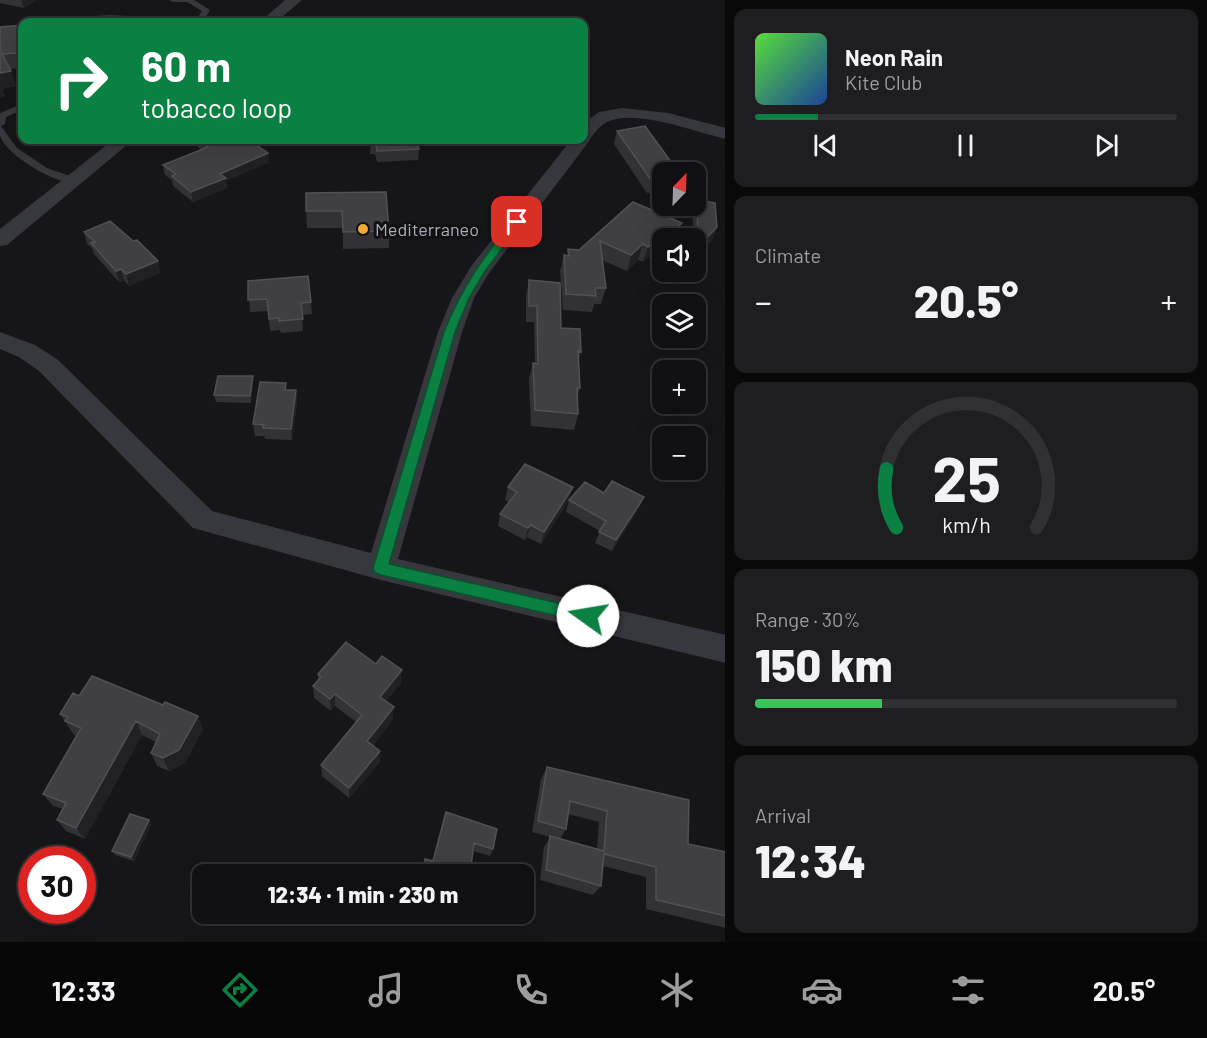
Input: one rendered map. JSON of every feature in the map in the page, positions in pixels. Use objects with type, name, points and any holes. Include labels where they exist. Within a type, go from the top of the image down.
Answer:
[{"type":"street","points":[[272,18],[294,0]]},
{"type":"street","points":[[588,130],[595,122],[618,114],[648,116],[725,134]]},
{"type":"street","points":[[0,240],[119,144]]},
{"type":"street","points":[[381,568],[450,332],[464,298],[480,270],[577,144]]},
{"type":"street","points":[[0,340],[27,351],[48,365],[204,520],[381,568],[725,648]]},
{"type":"lane","points":[[173,0],[188,0],[206,10],[201,18]]},
{"type":"lane","points":[[0,124],[2,115],[18,109]]},
{"type":"lane","points":[[0,129],[14,150],[44,170],[75,181]]},
{"type":"building","points":[[18,25],[18,53],[2,54],[11,71],[0,73],[0,27]]},
{"type":"building","points":[[645,126],[671,162],[652,162],[651,180],[617,131]]},
{"type":"building","points":[[204,144],[255,144],[268,153],[220,174],[226,178],[191,192],[172,176],[176,174],[163,165],[208,147]]},
{"type":"building","points":[[376,144],[417,144],[419,149],[377,151]]},
{"type":"building","points":[[386,192],[389,231],[343,232],[342,211],[306,211],[306,193]]},
{"type":"building","points":[[633,202],[652,210],[652,216],[666,216],[682,223],[677,228],[652,228],[652,244],[648,247],[643,244],[631,255],[600,241],[606,288],[595,288],[596,296],[566,294],[564,255],[569,256],[568,249],[579,250]]},
{"type":"building","points":[[706,202],[715,203],[717,227],[706,239],[706,228],[698,228],[697,216],[706,216]]},
{"type":"building","points":[[110,221],[133,241],[137,240],[158,261],[126,274],[121,269],[116,271],[91,243],[95,242],[84,232]]},
{"type":"building","points":[[308,276],[311,302],[301,303],[303,319],[279,321],[279,318],[269,319],[267,299],[248,300],[248,281]]},
{"type":"building","points":[[529,280],[560,283],[561,328],[580,329],[578,414],[535,410],[533,363],[538,364],[537,306],[529,306]]},
{"type":"building","points":[[218,376],[253,376],[250,396],[214,395]]},
{"type":"building","points":[[260,382],[286,383],[285,390],[296,390],[291,429],[263,428],[264,425],[253,424]]},
{"type":"building","points":[[525,464],[573,487],[544,532],[531,525],[528,528],[500,514],[517,492],[508,487]]},
{"type":"building","points":[[612,481],[644,497],[616,540],[599,532],[606,521],[569,500],[585,482],[604,493]]},
{"type":"building","points":[[346,642],[376,664],[382,656],[402,670],[380,697],[394,707],[367,741],[380,751],[349,788],[321,765],[362,715],[335,694],[330,699],[313,686],[321,677],[318,674]]},
{"type":"building","points":[[92,676],[163,705],[165,702],[198,716],[179,750],[163,758],[151,753],[160,734],[136,721],[76,828],[57,820],[66,803],[43,794],[81,728],[65,721],[68,717],[60,714],[73,693],[79,696]]},
{"type":"building","points":[[547,767],[689,800],[688,844],[725,852],[725,916],[656,900],[656,867],[604,854],[601,886],[546,870],[550,836],[604,851],[607,811],[570,801],[566,829],[538,821]]},
{"type":"building","points":[[446,812],[497,829],[493,849],[474,843],[471,864],[424,864],[425,859],[433,861]]},
{"type":"building","points":[[130,814],[149,820],[131,857],[112,851]]},
{"type":"place","name":"Mediterraneo","points":[[363,229]]},
{"type":"route","points":[[517,222],[480,270],[464,298],[450,332],[381,568],[588,616]]}]
